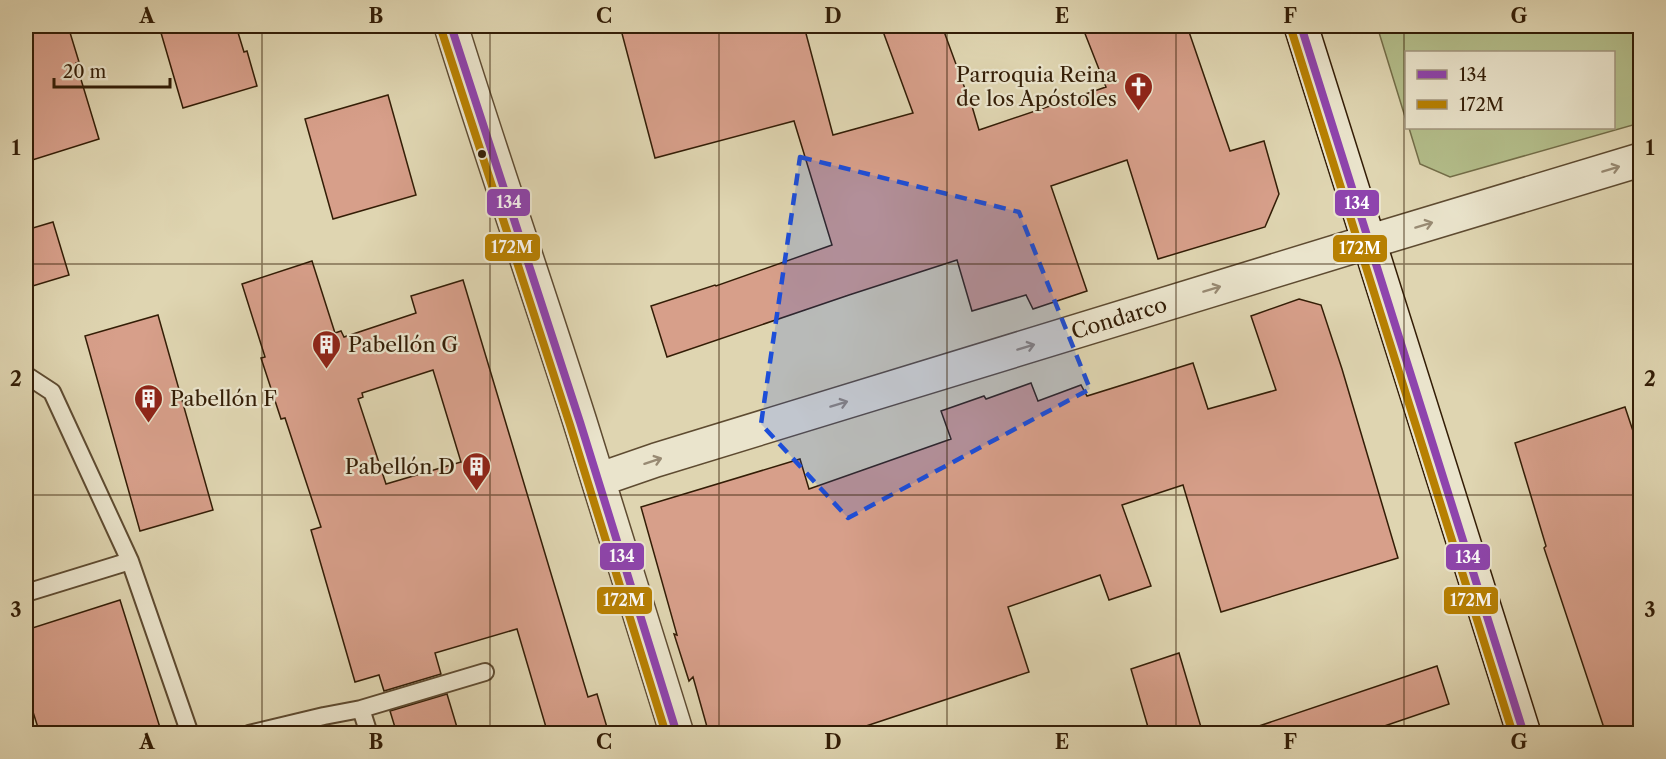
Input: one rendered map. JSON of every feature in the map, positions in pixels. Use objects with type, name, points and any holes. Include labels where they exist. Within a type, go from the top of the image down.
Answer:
[{"type":"street","points":[[451,26],[598,480],[677,734]]},
{"type":"street","points":[[1301,26],[1524,734]]},
{"type":"street","name":"Condarco","points":[[598,480],[679,453],[1641,160]]},
{"type":"lane","points":[[26,375],[52,392],[130,561],[190,734]]},
{"type":"lane","points":[[26,593],[130,561]]},
{"type":"lane","points":[[249,734],[361,709],[485,672]]},
{"type":"lane","points":[[361,709],[369,734]]},
{"type":"highlighted area","points":[[800,157],[1019,212],[1090,389],[848,518],[761,424]]},
{"type":"green space","points":[[1377,26],[1640,26],[1640,123],[1450,177],[1420,164],[1409,129],[1615,129],[1615,51],[1405,51],[1405,117]]},
{"type":"building","points":[[26,26],[68,26],[79,62],[76,63],[99,139],[26,162]]},
{"type":"building","points":[[159,26],[236,26],[244,52],[247,51],[257,86],[183,108]]},
{"type":"building","points":[[620,26],[804,26],[833,135],[913,113],[881,26],[942,26],[969,96],[979,130],[1106,87],[1082,26],[1187,26],[1230,151],[1264,141],[1279,194],[1265,227],[1158,259],[1127,160],[1051,186],[1087,291],[1033,309],[1026,295],[972,311],[957,260],[667,357],[651,306],[716,286],[832,245],[794,121],[655,158]]},
{"type":"building","points":[[388,95],[416,195],[333,219],[305,119]]},
{"type":"building","points":[[53,222],[69,275],[26,288],[26,230]]},
{"type":"building","points":[[312,261],[335,333],[341,331],[344,337],[416,313],[411,296],[463,280],[588,697],[597,694],[609,734],[548,734],[517,629],[435,653],[441,674],[384,691],[379,675],[355,682],[311,530],[321,527],[285,418],[281,419],[261,358],[265,357],[242,284]],"holes":[[[433,370],[461,462],[386,484],[358,399],[363,397],[362,393]]]},
{"type":"building","points":[[1299,299],[1321,305],[1398,558],[1221,612],[1183,485],[1122,505],[1151,586],[1109,600],[1100,575],[1008,607],[1029,672],[842,734],[709,734],[693,677],[689,681],[674,634],[677,635],[641,507],[800,459],[809,489],[951,439],[941,411],[984,396],[986,399],[1031,383],[1038,401],[1081,385],[1087,396],[1193,363],[1208,409],[1276,390],[1251,316]]},
{"type":"building","name":"Pabellón F","points":[[158,315],[213,510],[140,531],[85,336]]},
{"type":"building","points":[[1625,407],[1641,455],[1641,734],[1606,734],[1544,548],[1546,546],[1515,443]]},
{"type":"building","points":[[120,600],[162,734],[40,734],[26,690],[26,630]]},
{"type":"building","points":[[1179,653],[1203,734],[1150,734],[1131,669]]},
{"type":"building","points":[[1437,666],[1449,704],[1361,734],[1254,734],[1253,728]]},
{"type":"building","points":[[447,694],[459,734],[397,734],[390,711]]},
{"type":"transit line","name":"134","points":[[451,26],[580,422],[677,734]]},
{"type":"transit line","name":"134","points":[[1301,26],[1524,734]]},
{"type":"transit line","name":"172M","points":[[441,29],[570,425],[666,734]]},
{"type":"transit line","name":"172M","points":[[1291,29],[1513,734]]},
{"type":"place","name":"Parroquia Reina de los Apóstoles","points":[[1138,112]]},
{"type":"place","name":"Pabellón G","points":[[327,370]]},
{"type":"place","name":"Pabellón F","points":[[149,424]]},
{"type":"place","name":"Pabellón D","points":[[476,492]]}]
